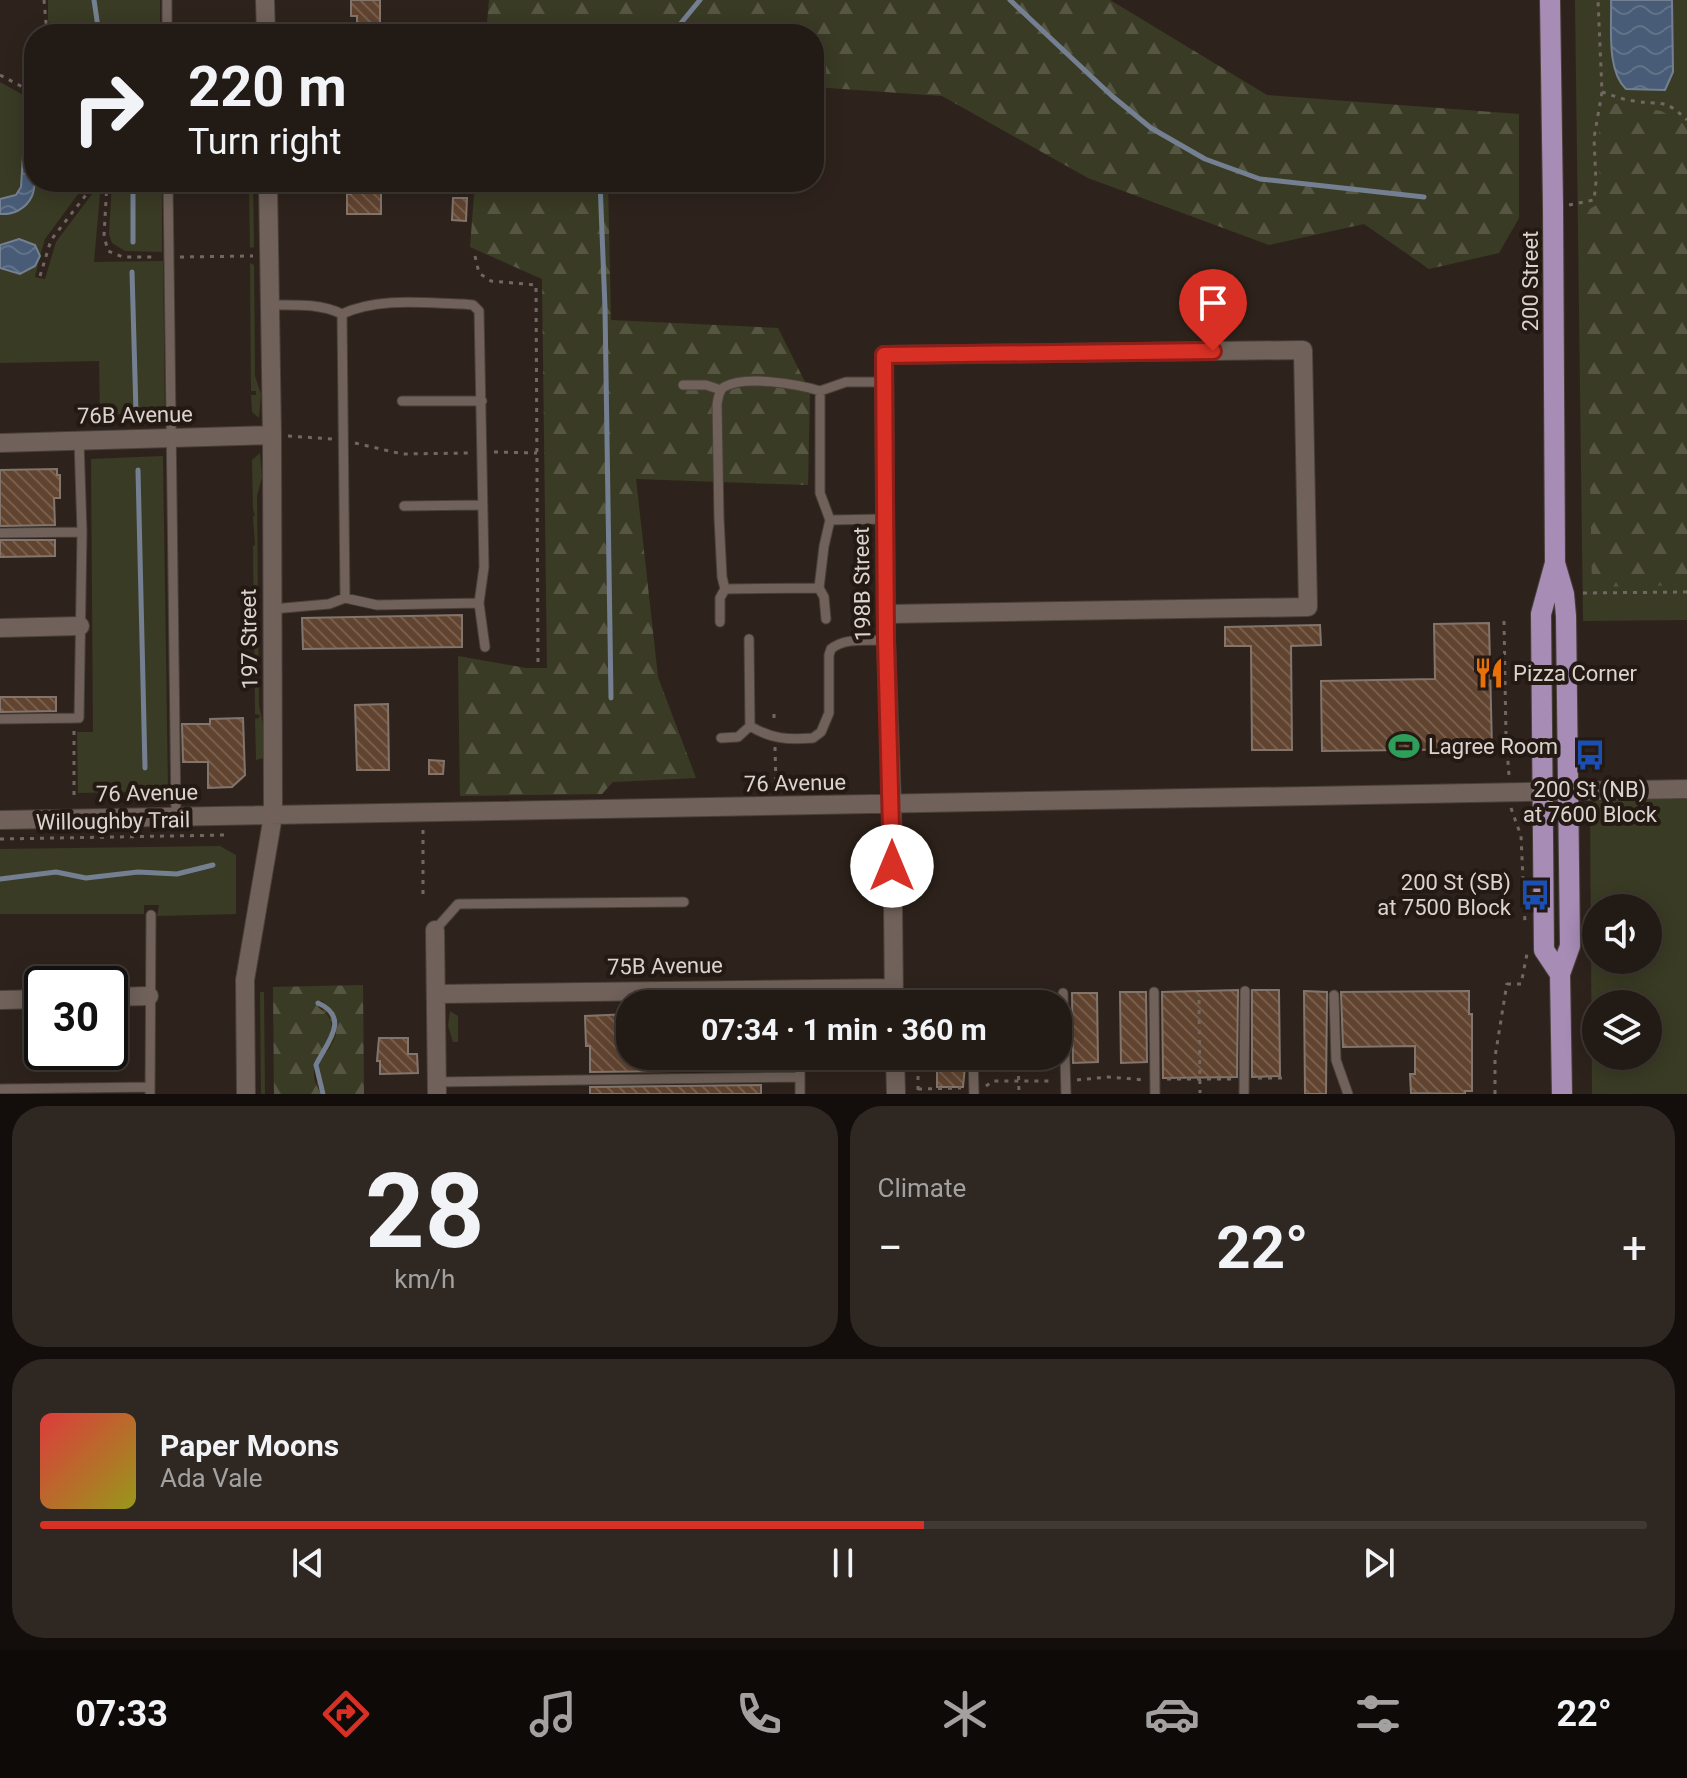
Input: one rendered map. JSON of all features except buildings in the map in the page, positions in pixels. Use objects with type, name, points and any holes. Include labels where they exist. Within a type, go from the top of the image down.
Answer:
[{"type":"main road","name":"200 Street","points":[[1550,0],[1555,563],[1541,614],[1544,950],[1560,974]]},
{"type":"main road","name":"200 Street","points":[[1555,563],[1564,594],[1570,946],[1560,974],[1562,1094]]},
{"type":"street","points":[[265,0],[266,24]]},
{"type":"street","name":"197 Street","points":[[246,1094],[245,980],[273,816],[268,192]]},
{"type":"street","name":"198B Street","points":[[887,614],[1308,607],[1303,350],[884,355],[886,640],[892,805],[893,990]]},
{"type":"street","name":"76B Avenue","points":[[0,443],[272,435]]},
{"type":"street","points":[[0,628],[80,626]]},
{"type":"street","name":"76 Avenue","points":[[0,820],[1687,789]]},
{"type":"street","points":[[435,930],[437,1088]]},
{"type":"street","name":"75B Avenue","points":[[437,994],[616,994]]},
{"type":"street","points":[[128,997],[149,996]]},
{"type":"street","points":[[0,1000],[24,999]]},
{"type":"street","points":[[895,1070],[896,1094]]},
{"type":"lane","points":[[167,0],[167,24]]},
{"type":"lane","points":[[168,192],[176,816]]},
{"type":"lane","points":[[269,305],[307,304],[342,314],[378,303],[473,305],[479,311],[484,567],[479,603],[485,647]]},
{"type":"lane","points":[[342,314],[345,598]]},
{"type":"lane","points":[[683,385],[706,385],[721,390],[750,382],[784,382],[820,391],[846,382],[884,382]]},
{"type":"lane","points":[[720,622],[720,598],[725,589],[719,518],[717,404],[721,390]]},
{"type":"lane","points":[[820,391],[820,493],[830,520],[819,588],[824,597],[826,619]]},
{"type":"lane","points":[[402,401],[482,401]]},
{"type":"lane","points":[[0,719],[79,718],[82,532],[79,441]]},
{"type":"lane","points":[[404,506],[481,505]]},
{"type":"lane","points":[[830,520],[885,519]]},
{"type":"lane","points":[[0,533],[82,532]]},
{"type":"lane","points":[[725,589],[819,588]]},
{"type":"lane","points":[[273,609],[329,604],[345,598],[377,605],[479,603]]},
{"type":"lane","points":[[721,738],[738,737],[750,726],[749,639]]},
{"type":"lane","points":[[750,726],[775,738],[813,738],[827,723],[831,649],[847,642],[886,640]]},
{"type":"lane","points":[[435,930],[458,904],[684,902]]},
{"type":"lane","points":[[0,1089],[150,1090],[151,915]]},
{"type":"lane","points":[[1244,1094],[1245,991]]},
{"type":"lane","points":[[1154,992],[1155,1094]]},
{"type":"lane","points":[[1334,995],[1336,1060],[1348,1094]]},
{"type":"lane","points":[[800,1070],[800,1094]]},
{"type":"lane","points":[[970,1091],[972,1070]]},
{"type":"lane","points":[[1065,1070],[1066,1094]]},
{"type":"lane","points":[[437,1088],[800,1077]]},
{"type":"path","points":[[44,0],[46,24]]},
{"type":"path","points":[[1553,206],[1594,200],[1594,138],[1602,92],[1598,0]]},
{"type":"path","points":[[0,75],[24,88]]},
{"type":"path","points":[[1602,92],[1634,101],[1660,102],[1672,106],[1687,120]]},
{"type":"path","points":[[40,276],[51,240],[88,192]]},
{"type":"path","points":[[475,256],[479,273],[491,281],[536,285],[538,663]]},
{"type":"path","points":[[272,435],[343,440],[402,454],[537,453]]},
{"type":"path","points":[[1564,594],[1687,592]]},
{"type":"path","points":[[1504,621],[1509,775]]},
{"type":"path","points":[[774,714],[776,787]]},
{"type":"path","points":[[74,726],[74,800]]},
{"type":"path","points":[[1510,807],[1521,836],[1525,928]]},
{"type":"path","points":[[423,830],[423,898]]},
{"type":"path","name":"Willoughby Trail","points":[[0,839],[227,835]]},
{"type":"path","points":[[1495,1094],[1495,1057],[1507,983],[1521,984],[1527,943]]},
{"type":"path","points":[[1199,1000],[1200,1093]]},
{"type":"path","points":[[918,1070],[918,1092],[970,1091]]},
{"type":"path","points":[[1019,1070],[1019,1094]]},
{"type":"path","points":[[1073,1080],[1101,1077],[1146,1080]]},
{"type":"path","points":[[1254,1078],[1286,1078]]},
{"type":"path","points":[[1163,1079],[1238,1079]]},
{"type":"path","points":[[983,1088],[993,1081],[1056,1081]]},
{"type":"green space","points":[[48,0],[160,0],[160,24],[49,24]]},
{"type":"green space","points":[[489,0],[1110,0],[1267,95],[1519,114],[1519,218],[1499,253],[1429,269],[1364,224],[1269,245],[1088,178],[942,96],[824,88],[824,24],[487,24]]},
{"type":"green space","points":[[1575,0],[1687,0],[1687,620],[1583,621]]},
{"type":"green space","points":[[0,82],[24,95],[24,133],[21,187],[16,195],[0,199]]},
{"type":"green space","points":[[1605,102],[1661,111],[1687,126],[1687,585],[1592,587],[1585,212],[1598,204],[1601,182],[1596,150]]},
{"type":"green space","points":[[32,192],[80,192],[45,239],[40,256],[14,240],[0,245],[0,214],[6,215]]},
{"type":"green space","points":[[94,192],[100,192],[94,262],[163,261],[165,421],[147,421],[143,414],[100,414],[99,361],[0,363],[0,268],[20,274],[39,261],[35,277],[45,279],[56,242]]},
{"type":"green space","points":[[111,192],[162,192],[162,252],[125,251],[112,243],[109,234]]},
{"type":"green space","points":[[249,192],[253,192],[254,247],[250,248]]},
{"type":"green space","points":[[474,192],[608,192],[611,320],[778,328],[810,392],[808,485],[636,479],[658,677],[696,778],[613,782],[602,794],[460,796],[458,656],[526,668],[547,668],[542,279],[470,247]]},
{"type":"green space","points":[[250,263],[254,265],[255,376],[261,394],[259,418],[252,412],[251,395],[256,395],[256,391],[251,391]]},
{"type":"green space","points":[[260,453],[262,477],[257,496],[259,706],[264,744],[263,758],[256,760],[255,719],[260,715],[255,714],[252,460]]},
{"type":"green space","points":[[163,456],[168,791],[78,793],[77,732],[93,732],[91,459]]},
{"type":"green space","points":[[1687,798],[1687,1094],[1592,1094],[1592,1070],[1662,1070],[1662,990],[1591,990],[1591,974],[1662,974],[1662,894],[1591,894],[1590,803]]},
{"type":"green space","points":[[220,846],[236,855],[236,914],[157,916],[159,905],[144,905],[144,914],[0,914],[0,849]]},
{"type":"green space","points":[[363,985],[364,1094],[326,1094],[319,1076],[319,1064],[332,1041],[335,1022],[334,1014],[318,1007],[328,1015],[332,1024],[315,1066],[314,1078],[321,1094],[274,1094],[273,987]]},
{"type":"green space","points":[[260,992],[264,992],[265,1094],[261,1094]]},
{"type":"green space","points":[[450,1011],[458,1016],[458,1042],[453,1042],[448,1026]]},
{"type":"sand","points":[[321,1000],[333,1014],[336,1027],[334,1040],[319,1066],[326,1094],[321,1094],[316,1068],[332,1028],[329,1016],[318,1007]]},
{"type":"water","points":[[1611,0],[1672,0],[1673,72],[1665,90],[1626,89],[1620,81],[1611,47]]},
{"type":"water","points":[[24,140],[24,192],[33,192],[32,196],[19,210],[0,214],[0,199],[16,195],[21,187]]},
{"type":"water","points":[[19,239],[35,245],[40,256],[35,266],[20,274],[0,268],[0,245]]},
{"type":"waterway","points":[[94,0],[98,24]]},
{"type":"waterway","points":[[680,24],[700,0]]},
{"type":"waterway","points":[[1010,0],[1112,96],[1151,128],[1205,159],[1260,179],[1424,197]]},
{"type":"waterway","points":[[133,192],[133,242]]},
{"type":"waterway","points":[[600,192],[611,698]]},
{"type":"waterway","points":[[132,272],[136,412]]},
{"type":"waterway","points":[[138,470],[145,768]]},
{"type":"waterway","points":[[0,879],[56,872],[86,878],[138,872],[177,874],[213,865]]},
{"type":"waterway","points":[[318,1003],[328,1009],[335,1024],[330,1041],[316,1065],[323,1094]]},
{"type":"place","name":"Pizza Corner","points":[[1489,673]]},
{"type":"place","name":"Lagree Room","points":[[1404,746]]},
{"type":"place","name":"200 St (NB) at 7600 Block","points":[[1590,755]]},
{"type":"place","name":"200 St (SB) at 7500 Block","points":[[1535,895]]},
{"type":"route","points":[[892,866],[886,640],[884,355],[1213,351]]}]
